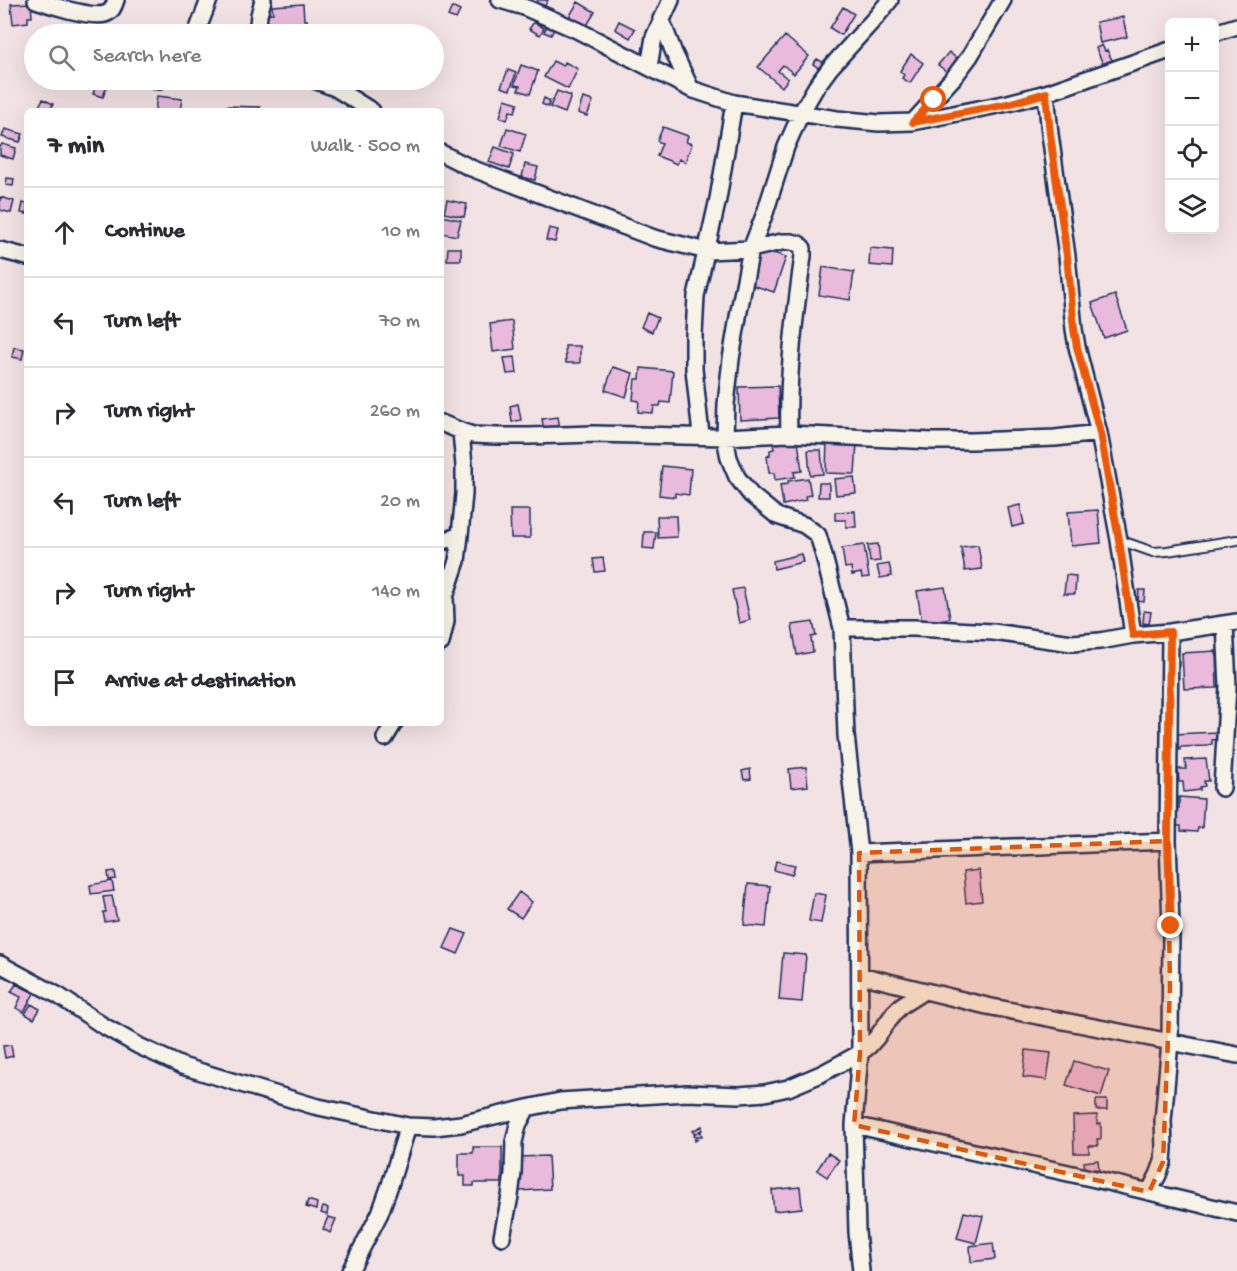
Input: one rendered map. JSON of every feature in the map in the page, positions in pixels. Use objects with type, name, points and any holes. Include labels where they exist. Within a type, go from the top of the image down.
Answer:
[{"type":"street","points":[[45,2],[96,15],[105,14],[113,9],[117,0]]},
{"type":"street","points":[[200,24],[209,0]]},
{"type":"street","points":[[258,24],[263,0]]},
{"type":"street","points":[[500,0],[524,7],[577,30],[691,89],[734,103],[879,123],[913,122],[981,110],[1046,93],[1165,52]]},
{"type":"street","points":[[649,67],[654,36],[671,0]]},
{"type":"street","points":[[861,1271],[857,1232],[854,1125],[860,1053],[859,853],[846,735],[842,628],[818,535],[804,525],[777,516],[751,495],[737,477],[729,458],[725,436],[731,359],[751,249],[786,147],[816,87],[890,0]]},
{"type":"street","points":[[913,122],[970,56],[1003,0]]},
{"type":"street","points":[[661,19],[691,89]]},
{"type":"street","points":[[1219,32],[1237,26]]},
{"type":"street","points":[[338,90],[367,108]]},
{"type":"street","points":[[1046,93],[1074,329],[1100,433],[1133,635]]},
{"type":"street","points":[[701,435],[694,369],[696,296],[718,199],[734,103]]},
{"type":"street","points":[[444,154],[471,168],[654,238],[707,252],[751,249],[782,242],[799,244],[803,256],[789,390],[789,434]]},
{"type":"street","points":[[0,250],[24,256]]},
{"type":"street","points":[[444,424],[473,435],[497,436],[789,434],[972,441],[1055,438],[1100,433]]},
{"type":"street","points":[[444,630],[448,586],[457,561],[464,494],[460,431]]},
{"type":"street","points":[[444,541],[460,535]]},
{"type":"street","points":[[842,628],[914,628],[993,632],[1072,643],[1231,623],[1222,788]]},
{"type":"street","points":[[1149,1192],[1163,1162],[1163,1121],[1170,1042],[1171,926],[1168,841],[1170,632]]},
{"type":"street","points":[[385,738],[392,726]]},
{"type":"street","points":[[859,853],[1168,841]]},
{"type":"street","points":[[0,964],[59,996],[102,1025],[139,1046],[182,1066],[314,1106],[408,1126],[434,1127],[461,1124],[560,1101],[687,1094],[739,1095],[788,1088],[821,1074],[860,1053],[877,1037],[902,1005],[924,991]]},
{"type":"street","points":[[860,975],[998,1008],[1237,1055]]},
{"type":"street","points":[[502,1237],[513,1173],[514,1142],[518,1125],[527,1108]]},
{"type":"street","points":[[854,1125],[1237,1213]]},
{"type":"street","points":[[350,1271],[380,1213],[408,1126]]},
{"type":"lane","points":[[1119,540],[1153,552],[1237,540]]},
{"type":"highlighted area","points":[[1168,841],[1170,988],[1163,1162],[1149,1192],[854,1125],[860,1053],[859,853]]},
{"type":"building","points":[[538,0],[548,0],[543,9],[535,5]]},
{"type":"building","points":[[578,2],[595,12],[586,27],[569,17]]},
{"type":"building","points":[[31,3],[32,17],[28,17],[28,22],[13,24],[11,4]]},
{"type":"building","points":[[303,4],[304,20],[307,20],[307,24],[267,24],[267,13],[273,13],[272,6]]},
{"type":"building","points":[[452,7],[460,11],[456,19],[448,16]]},
{"type":"building","points":[[843,7],[854,14],[841,35],[830,28]]},
{"type":"building","points":[[1123,17],[1127,37],[1100,43],[1096,22]]},
{"type":"building","points":[[549,21],[556,25],[551,35],[544,32]]},
{"type":"building","points":[[619,21],[635,29],[630,38],[615,29]]},
{"type":"building","points":[[534,22],[544,28],[540,35],[529,29]]},
{"type":"building","points":[[785,36],[809,56],[794,74],[783,65],[778,71],[788,79],[782,87],[758,67]]},
{"type":"building","points":[[1102,45],[1112,60],[1103,64],[1096,48]]},
{"type":"building","points":[[949,52],[962,63],[951,75],[938,65]]},
{"type":"building","points":[[911,54],[923,63],[910,83],[902,78],[904,75],[900,71]]},
{"type":"building","points":[[817,59],[824,63],[820,69],[813,64]]},
{"type":"building","points":[[553,61],[563,66],[565,62],[578,69],[568,89],[544,77]]},
{"type":"building","points":[[521,65],[538,71],[530,94],[518,90],[520,86],[514,85]]},
{"type":"building","points":[[508,70],[516,73],[510,90],[501,87]]},
{"type":"building","points":[[94,90],[105,90],[103,97],[93,94]]},
{"type":"building","points":[[557,91],[571,96],[565,113],[550,107]]},
{"type":"building","points":[[157,96],[182,99],[180,108],[155,108]]},
{"type":"building","points":[[544,98],[550,101],[548,107],[542,104]]},
{"type":"building","points":[[583,98],[593,101],[587,116],[578,113]]},
{"type":"building","points":[[43,99],[53,104],[51,108],[39,106]]},
{"type":"building","points":[[505,99],[518,103],[515,112],[510,111],[507,120],[500,117]]},
{"type":"building","points":[[226,106],[260,107],[260,108],[226,108]]},
{"type":"building","points":[[663,127],[688,136],[686,142],[692,144],[685,162],[679,159],[677,164],[657,156],[662,143],[657,141]]},
{"type":"building","points":[[507,128],[526,134],[520,152],[501,146]]},
{"type":"building","points":[[5,129],[23,134],[20,142],[2,137]]},
{"type":"building","points":[[2,144],[16,148],[13,159],[0,155]]},
{"type":"building","points":[[495,147],[514,154],[509,169],[489,162]]},
{"type":"building","points":[[525,164],[538,167],[535,180],[522,177]]},
{"type":"building","points":[[7,178],[14,179],[13,186],[6,185]]},
{"type":"building","points":[[0,197],[14,201],[11,213],[0,210]]},
{"type":"building","points":[[447,200],[467,204],[464,217],[444,213]]},
{"type":"building","points":[[444,217],[461,220],[457,236],[444,234]]},
{"type":"building","points":[[549,228],[558,230],[555,242],[546,240]]},
{"type":"building","points":[[448,248],[461,248],[461,260],[447,260]]},
{"type":"building","points":[[870,248],[893,250],[892,267],[869,265]]},
{"type":"building","points":[[761,249],[786,257],[774,292],[749,284]]},
{"type":"building","points":[[823,267],[854,272],[850,300],[819,295]]},
{"type":"building","points":[[1115,295],[1127,330],[1104,338],[1092,303]]},
{"type":"building","points":[[647,313],[658,318],[652,332],[641,327]]},
{"type":"building","points":[[512,321],[515,349],[493,352],[490,324]]},
{"type":"building","points":[[565,346],[580,346],[580,363],[566,363]]},
{"type":"building","points":[[14,347],[24,349],[22,359],[12,357]]},
{"type":"building","points":[[515,357],[517,373],[507,374],[504,358]]},
{"type":"building","points":[[613,367],[633,373],[626,397],[605,390]]},
{"type":"building","points":[[641,368],[673,371],[670,403],[661,402],[660,406],[654,406],[653,413],[638,412],[639,401],[633,400],[635,379],[640,379]]},
{"type":"building","points":[[778,386],[779,418],[740,420],[739,387]]},
{"type":"building","points":[[518,404],[521,420],[512,422],[510,406]]},
{"type":"building","points":[[558,417],[560,429],[544,431],[542,419]]},
{"type":"building","points":[[827,440],[857,442],[855,474],[826,473]]},
{"type":"building","points":[[798,441],[802,471],[794,472],[795,477],[775,480],[774,473],[769,473],[767,456],[770,455],[770,450],[774,449],[773,444]]},
{"type":"building","points":[[808,450],[821,450],[823,474],[810,475]]},
{"type":"building","points":[[662,466],[691,469],[689,495],[675,493],[675,497],[659,495]]},
{"type":"building","points":[[854,477],[856,493],[836,495],[834,479]]},
{"type":"building","points":[[808,478],[811,495],[805,496],[806,500],[783,505],[780,485],[788,484],[788,481]]},
{"type":"building","points":[[819,483],[829,483],[829,497],[818,497]]},
{"type":"building","points":[[1020,505],[1024,524],[1012,527],[1008,508]]},
{"type":"building","points":[[510,510],[530,510],[530,538],[511,538]]},
{"type":"building","points":[[1098,510],[1101,543],[1071,546],[1068,512]]},
{"type":"building","points":[[855,511],[856,527],[846,527],[846,520],[835,520],[835,512]]},
{"type":"building","points":[[657,516],[676,516],[677,537],[658,538]]},
{"type":"building","points":[[644,532],[656,532],[654,549],[643,548]]},
{"type":"building","points":[[878,544],[880,561],[870,562],[868,545]]},
{"type":"building","points":[[864,545],[869,577],[862,578],[861,573],[852,575],[851,567],[845,568],[842,548]]},
{"type":"building","points":[[978,545],[982,569],[965,571],[961,547]]},
{"type":"building","points":[[801,554],[803,562],[774,569],[773,561]]},
{"type":"building","points":[[603,558],[605,571],[595,572],[593,559]]},
{"type":"building","points":[[889,564],[892,576],[880,578],[877,566]]},
{"type":"building","points":[[1066,575],[1076,576],[1075,594],[1064,594]]},
{"type":"building","points":[[945,587],[950,618],[922,623],[917,591]]},
{"type":"building","points":[[743,588],[750,620],[739,623],[732,590]]},
{"type":"building","points":[[1139,590],[1145,590],[1144,602],[1138,601]]},
{"type":"building","points":[[1144,611],[1151,612],[1149,624],[1143,623]]},
{"type":"building","points":[[813,622],[816,636],[811,637],[813,652],[797,655],[792,625]]},
{"type":"building","points":[[1216,651],[1217,688],[1184,689],[1182,653]]},
{"type":"building","points":[[1218,732],[1218,739],[1212,740],[1212,744],[1180,747],[1180,750],[1174,750],[1173,734]]},
{"type":"building","points":[[1206,759],[1209,781],[1204,781],[1205,786],[1200,787],[1200,790],[1184,792],[1183,782],[1179,782],[1178,769],[1186,769],[1185,760]]},
{"type":"building","points":[[806,767],[808,786],[791,788],[789,769]]},
{"type":"building","points":[[750,769],[751,779],[744,780],[742,771]]},
{"type":"building","points":[[1179,797],[1204,799],[1202,828],[1198,828],[1197,832],[1181,831],[1181,826],[1175,826],[1176,822],[1172,821],[1173,808],[1179,808]]},
{"type":"building","points":[[776,861],[795,865],[792,875],[774,870]]},
{"type":"building","points":[[979,870],[982,901],[966,903],[963,872]]},
{"type":"building","points":[[115,871],[116,879],[109,880],[108,872]]},
{"type":"building","points":[[112,881],[114,891],[91,894],[90,885]]},
{"type":"building","points":[[748,884],[770,886],[766,927],[744,925]]},
{"type":"building","points":[[519,892],[532,902],[521,918],[507,909]]},
{"type":"building","points":[[814,893],[826,895],[821,923],[809,921]]},
{"type":"building","points":[[112,896],[117,920],[105,922],[103,897]]},
{"type":"building","points":[[453,929],[467,934],[458,954],[444,948]]},
{"type":"building","points":[[783,953],[806,955],[802,1002],[779,1000]]},
{"type":"building","points":[[16,984],[34,993],[24,1012],[16,1008],[21,997],[11,992]]},
{"type":"building","points":[[31,1004],[40,1009],[34,1019],[25,1014]]},
{"type":"building","points":[[11,1045],[13,1056],[5,1058],[3,1046]]},
{"type":"building","points":[[1026,1050],[1051,1053],[1047,1080],[1023,1077]]},
{"type":"building","points":[[1074,1061],[1109,1071],[1101,1096],[1066,1085]]},
{"type":"building","points":[[1096,1100],[1107,1100],[1107,1110],[1096,1110]]},
{"type":"building","points":[[1097,1115],[1097,1124],[1101,1123],[1101,1139],[1097,1139],[1098,1146],[1089,1146],[1089,1153],[1074,1153],[1073,1116]]},
{"type":"building","points":[[702,1126],[699,1132],[702,1136],[696,1136],[698,1139],[695,1141],[694,1134],[696,1133],[692,1131]]},
{"type":"building","points":[[473,1147],[502,1147],[502,1183],[474,1183],[474,1186],[465,1186],[465,1176],[459,1176],[459,1153],[473,1153]]},
{"type":"building","points":[[828,1153],[839,1160],[827,1177],[817,1170]]},
{"type":"building","points":[[548,1156],[550,1189],[520,1191],[518,1157]]},
{"type":"building","points":[[1098,1160],[1099,1169],[1085,1170],[1084,1162]]},
{"type":"building","points":[[800,1187],[802,1208],[774,1211],[772,1190]]},
{"type":"building","points":[[308,1200],[317,1203],[316,1210],[306,1207]]},
{"type":"building","points":[[323,1207],[328,1208],[327,1215],[321,1213]]},
{"type":"building","points":[[964,1212],[983,1216],[976,1243],[957,1238]]},
{"type":"building","points":[[328,1217],[336,1219],[330,1233],[323,1229]]},
{"type":"building","points":[[993,1243],[995,1259],[971,1262],[970,1246]]},
{"type":"route","points":[[934,100],[913,122],[1008,104],[1046,93],[1067,256],[1071,311],[1077,347],[1100,433],[1133,635],[1170,632],[1168,841],[1171,926]]}]
